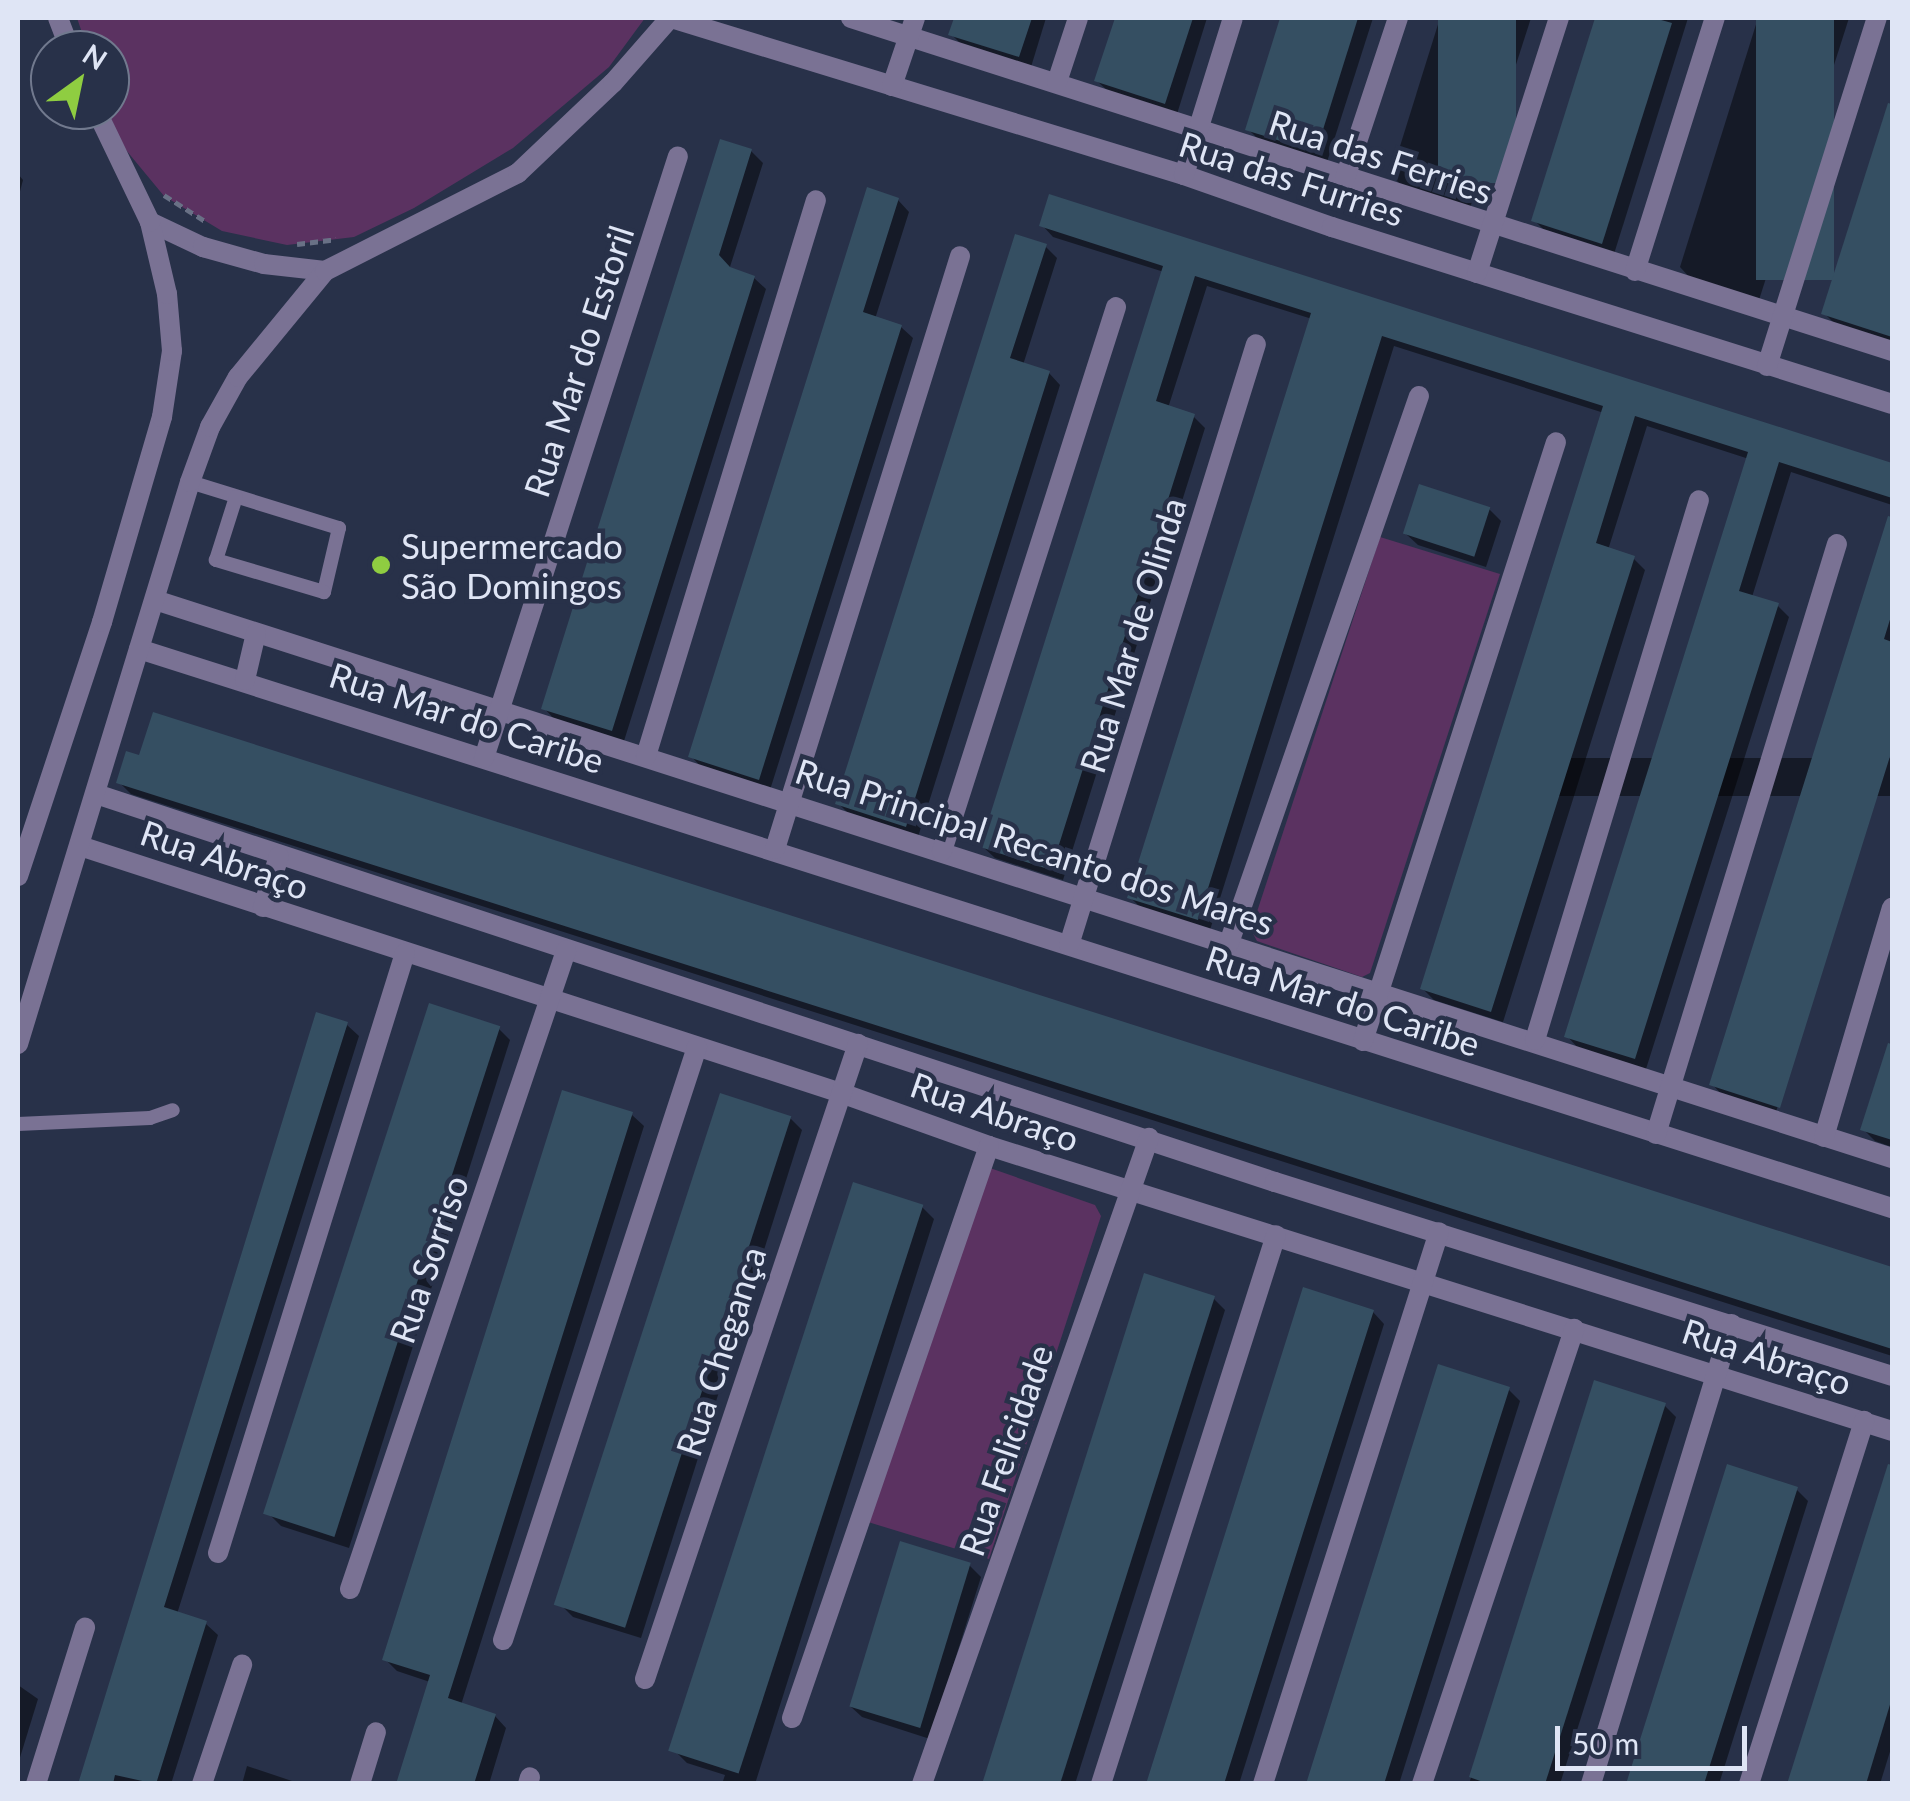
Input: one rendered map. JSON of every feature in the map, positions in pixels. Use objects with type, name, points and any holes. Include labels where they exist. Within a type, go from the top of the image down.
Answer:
[{"type":"street","name":"Rua das Furries","points":[[670,18],[1184,175],[1477,273],[1892,404]]},
{"type":"street","points":[[18,1044],[190,482],[210,427],[238,376],[325,271],[518,173],[613,83],[670,18]]},
{"type":"street","name":"Rua das Ferries","points":[[851,18],[912,27],[1200,132],[1892,351]]},
{"type":"street","points":[[1057,82],[1078,18]]},
{"type":"street","points":[[1184,175],[1233,18]]},
{"type":"street","points":[[1344,178],[1398,18]]},
{"type":"street","points":[[1477,273],[1559,18]]},
{"type":"street","points":[[1635,271],[1715,18]]},
{"type":"street","points":[[1767,366],[1877,18]]},
{"type":"street","points":[[892,86],[912,27]]},
{"type":"street","points":[[18,872],[102,622],[162,416],[172,350],[167,294],[150,222],[106,130]]},
{"type":"street","name":"Rua Mar do Estoril","points":[[484,758],[678,156]]},
{"type":"street","points":[[646,756],[816,200]]},
{"type":"street","points":[[150,222],[203,247],[264,264],[325,271]]},
{"type":"street","points":[[775,849],[960,256]]},
{"type":"street","points":[[942,851],[1116,307]]},
{"type":"street","name":"Rua Mar de Olinda","points":[[1069,946],[1256,344]]},
{"type":"street","points":[[1230,943],[1419,396]]},
{"type":"street","points":[[1363,1041],[1556,442]]},
{"type":"street","points":[[1535,1040],[1699,500]]},
{"type":"street","points":[[1656,1134],[1837,544]]},
{"type":"street","name":"Rua Principal Recanto dos Mares","points":[[155,600],[1535,1040],[1892,1158]]},
{"type":"street","points":[[245,680],[256,633]]},
{"type":"street","name":"Rua Mar do Caribe","points":[[138,650],[245,680],[1892,1208]]},
{"type":"street","name":"Rua Abraço","points":[[96,794],[1275,1182],[1892,1376]]},
{"type":"street","name":"Rua Abraço","points":[[80,846],[841,1093],[989,1146],[1892,1430]]},
{"type":"street","points":[[263,907],[279,856]]},
{"type":"street","points":[[1824,1137],[1892,908]]},
{"type":"street","name":"Rua Sorriso","points":[[350,1589],[566,950]]},
{"type":"street","points":[[218,1552],[405,953]]},
{"type":"street","name":"Rua Chegança","points":[[645,1679],[858,1044]]},
{"type":"street","points":[[503,1640],[697,1047]]},
{"type":"street","name":"Rua Felicidade","points":[[922,1784],[1149,1138]]},
{"type":"street","points":[[792,1718],[989,1146]]},
{"type":"street","points":[[1264,1784],[1439,1232]]},
{"type":"street","points":[[1101,1784],[1276,1235]]},
{"type":"street","points":[[1591,1784],[1732,1324]]},
{"type":"street","points":[[1422,1784],[1574,1329]]},
{"type":"street","points":[[1749,1784],[1864,1421]]},
{"type":"street","points":[[36,1784],[85,1628]]},
{"type":"street","points":[[202,1784],[242,1665]]},
{"type":"street","points":[[360,1784],[376,1732]]},
{"type":"lane","points":[[190,482],[236,496],[339,528],[324,592],[216,560],[236,496]]},
{"type":"lane","points":[[18,1124],[150,1118],[173,1110]]},
{"type":"path","points":[[154,183],[164,196],[208,222]]},
{"type":"path","points":[[287,245],[354,237]]},
{"type":"shaded area","points":[[77,18],[645,18],[609,67],[513,148],[414,208],[354,237],[287,245],[222,231],[164,196],[121,144],[116,130],[130,130],[130,30],[81,30]]},
{"type":"shaded area","points":[[1380,537],[1500,574],[1370,973],[1362,977],[1257,941],[1251,930]]},
{"type":"shaded area","points":[[990,1168],[1095,1205],[1101,1216],[989,1559],[868,1522]]},
{"type":"building","points":[[954,18],[1032,18],[1019,57],[948,35]]},
{"type":"building","points":[[1115,18],[1193,18],[1165,104],[1094,81]]},
{"type":"building","points":[[1280,18],[1358,18],[1316,152],[1245,130]]},
{"type":"building","points":[[1438,18],[1516,18],[1516,183],[1438,183]]},
{"type":"building","points":[[1595,18],[1654,18],[1672,23],[1602,244],[1531,221]]},
{"type":"building","points":[[1756,18],[1834,18],[1834,280],[1756,280]]},
{"type":"building","points":[[1888,103],[1892,104],[1892,337],[1821,314]]},
{"type":"building","points":[[720,139],[752,149],[719,255],[730,267],[755,276],[612,731],[541,709]]},
{"type":"building","points":[[867,187],[899,198],[863,312],[902,325],[759,780],[688,757]]},
{"type":"building","points":[[1049,194],[1892,463],[1892,498],[1779,462],[1739,591],[1779,603],[1635,1059],[1564,1037],[1748,452],[1635,416],[1596,543],[1635,556],[1491,1012],[1420,989],[1603,406],[1382,336],[1198,920],[1127,898],[1311,313],[1195,276],[1156,401],[1195,414],[1051,870],[980,847],[1163,266],[1039,226]]},
{"type":"building","points":[[1015,234],[1047,244],[1010,358],[1050,371],[906,827],[835,804]]},
{"type":"building","points":[[1419,484],[1490,507],[1474,557],[1403,533]]},
{"type":"building","points":[[1888,516],[1892,517],[1892,613],[1884,639],[1892,642],[1892,750],[1780,1108],[1709,1085]]},
{"type":"building","points":[[153,712],[1892,1267],[1892,1349],[116,783],[126,751],[139,755]]},
{"type":"building","points":[[429,1003],[500,1026],[334,1537],[263,1514]]},
{"type":"building","points":[[316,1012],[348,1022],[164,1607],[207,1621],[156,1784],[115,1775],[113,1784],[78,1784]]},
{"type":"building","points":[[1888,1043],[1892,1044],[1892,1140],[1860,1130]]},
{"type":"building","points":[[562,1090],[633,1112],[448,1698],[496,1714],[474,1784],[396,1784],[430,1675],[382,1660]]},
{"type":"building","points":[[720,1093],[791,1116],[625,1628],[554,1605]]},
{"type":"building","points":[[853,1182],[923,1205],[739,1774],[668,1751]]},
{"type":"building","points":[[1144,1273],[1215,1296],[1126,1577],[1060,1784],[982,1784]]},
{"type":"building","points":[[1303,1287],[1374,1310],[1224,1784],[1146,1784]]},
{"type":"building","points":[[1438,1364],[1510,1387],[1384,1784],[1306,1784]]},
{"type":"building","points":[[1594,1380],[1666,1403],[1545,1784],[1489,1784],[1469,1777]]},
{"type":"building","points":[[1727,1464],[1798,1487],[1704,1784],[1626,1784]]},
{"type":"building","points":[[1888,1464],[1892,1465],[1892,1698],[1866,1784],[1787,1784]]},
{"type":"building","points":[[900,1541],[971,1563],[920,1728],[849,1706]]},
{"type":"place","name":"Supermercado São Domingos","points":[[381,565]]}]
